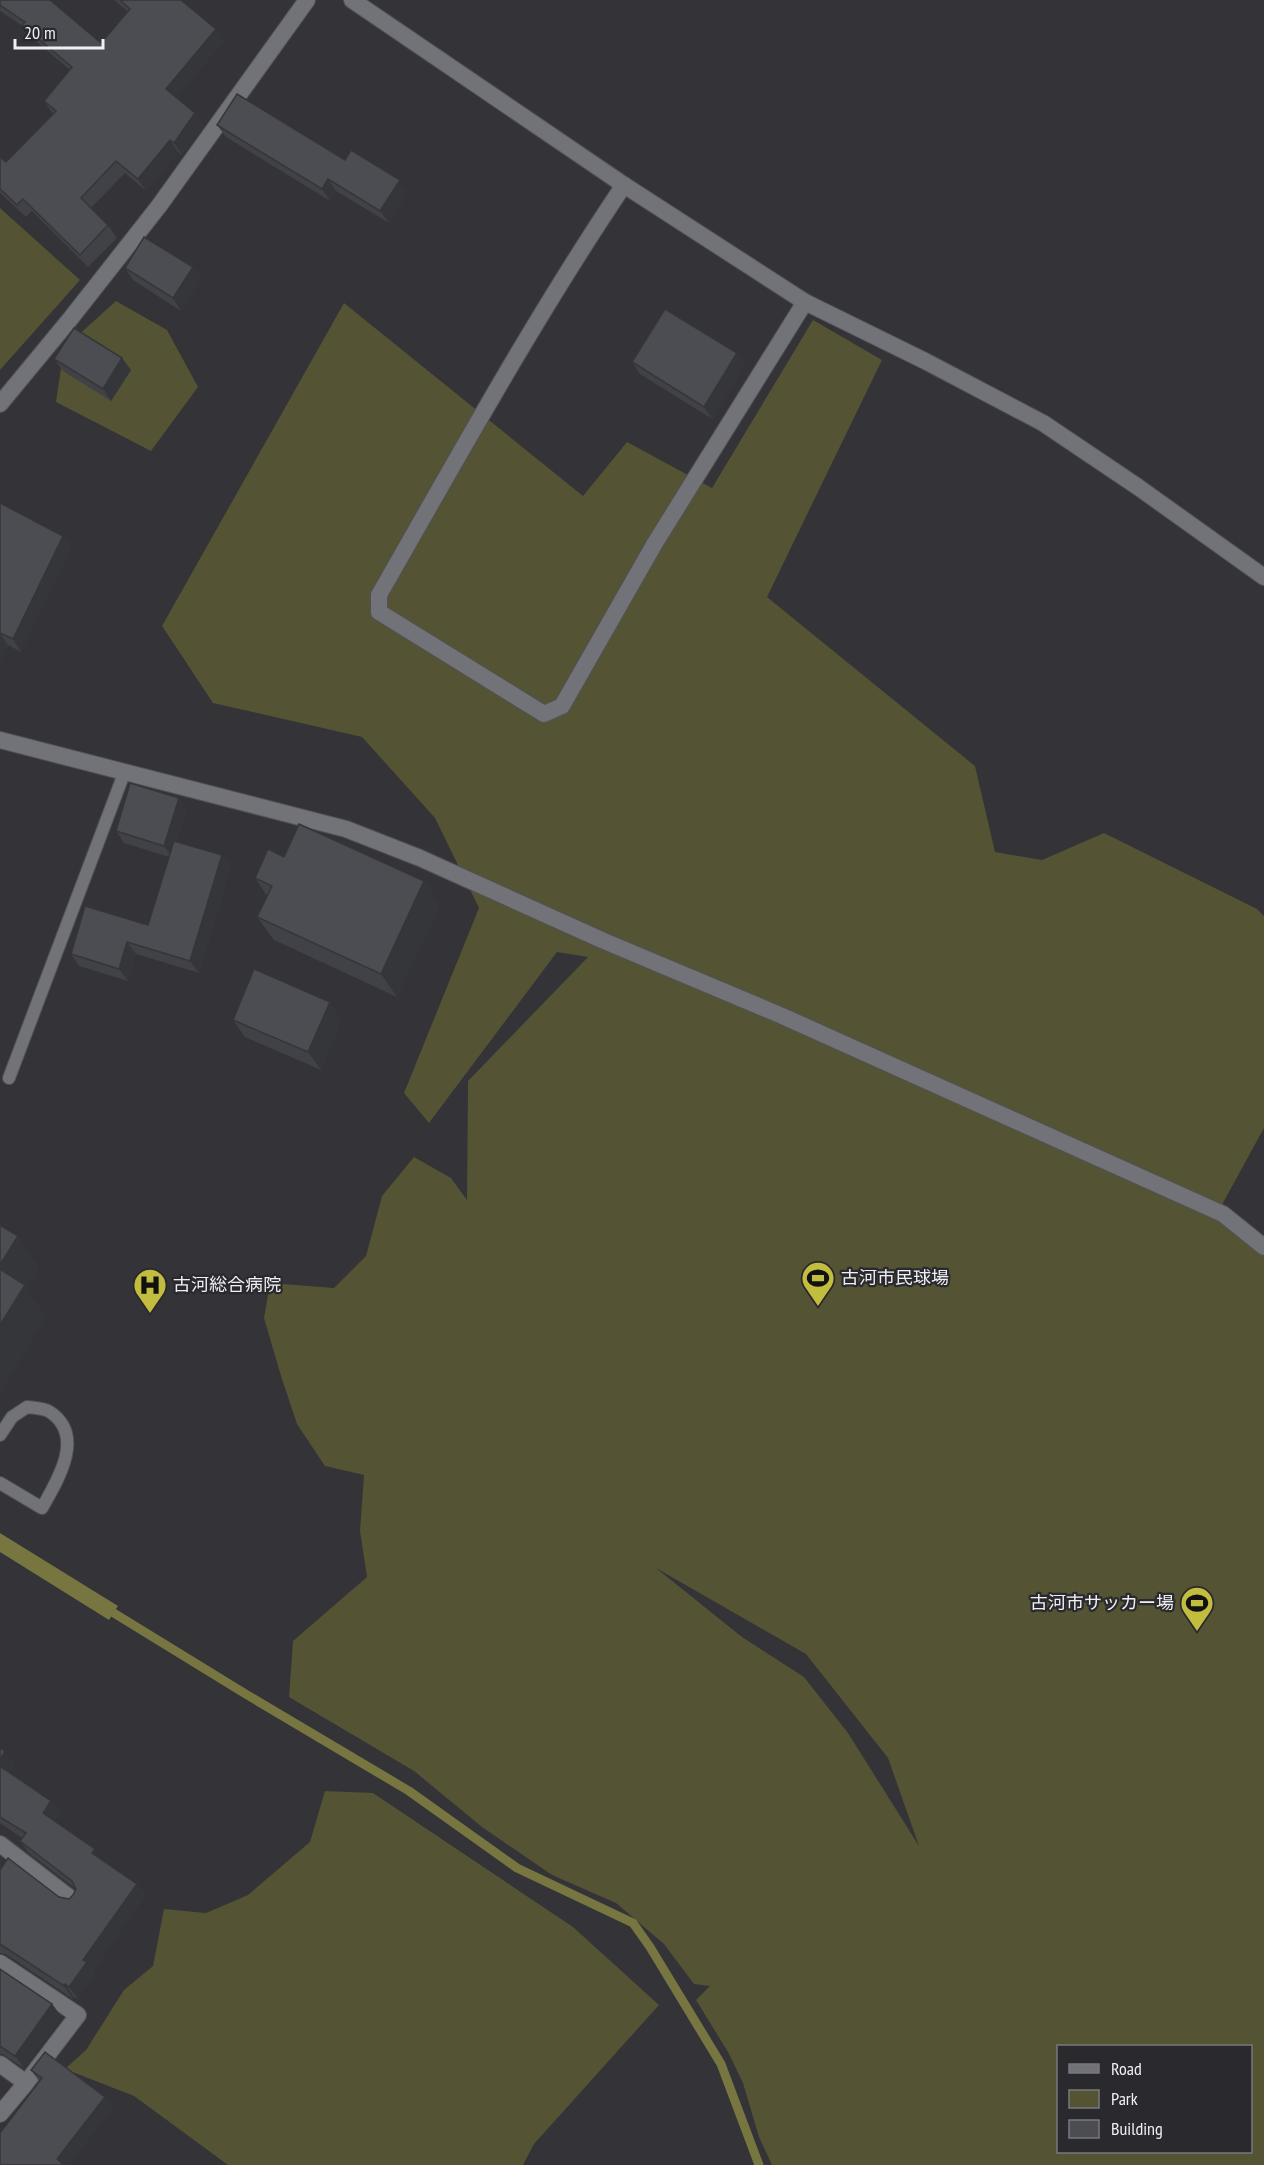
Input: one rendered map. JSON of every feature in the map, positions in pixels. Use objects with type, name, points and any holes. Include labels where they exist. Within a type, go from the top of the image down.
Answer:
[{"type":"street","points":[[0,404],[159,206],[307,0]]},
{"type":"street","points":[[352,0],[624,185],[805,302],[1043,423],[1138,487],[1264,577]]},
{"type":"street","points":[[624,185],[572,262],[464,446],[379,595],[380,612],[544,714],[562,706],[656,543],[805,302]]},
{"type":"street","points":[[0,740],[346,829],[420,858],[614,945],[780,1015],[1223,1214],[1264,1247]]},
{"type":"street","points":[[0,1844],[74,1901]]},
{"type":"street","points":[[0,1963],[78,2015],[0,2114]]},
{"type":"street","points":[[0,2064],[26,2083]]},
{"type":"lane","points":[[9,1078],[125,771]]},
{"type":"lane","points":[[0,1435],[12,1417],[27,1407],[49,1411],[64,1427],[68,1446],[61,1474],[42,1508],[0,1483]]},
{"type":"green space","points":[[0,208],[80,280],[0,370]]},
{"type":"green space","points":[[116,301],[167,330],[198,387],[151,451],[56,402],[64,348]]},
{"type":"green space","points":[[344,303],[583,496],[627,442],[712,488],[813,320],[882,360],[767,597],[975,766],[995,852],[1042,860],[1104,833],[1257,909],[1264,916],[1264,1128],[1218,1212],[1264,1247],[1264,2165],[772,2165],[759,2137],[743,2083],[728,2052],[696,2000],[710,1986],[694,1984],[664,1944],[616,1903],[552,1875],[482,1827],[414,1771],[289,1697],[293,1641],[367,1577],[360,1531],[364,1475],[325,1466],[297,1424],[264,1318],[270,1283],[334,1288],[366,1256],[382,1196],[414,1157],[451,1178],[467,1200],[468,1081],[588,957],[557,952],[429,1123],[404,1093],[479,908],[435,818],[362,737],[213,703],[162,626]],"holes":[[[656,1568],[806,1654],[888,1758],[919,1846],[848,1733],[804,1677],[742,1637]]]},
{"type":"green space","points":[[325,1791],[373,1793],[573,1927],[659,2005],[534,2144],[523,2165],[228,2165],[134,2096],[65,2069],[86,2050],[124,1990],[153,1966],[164,1909],[206,1913],[248,1895],[310,1842]]},
{"type":"shaded area","points":[[0,1533],[118,1606],[109,1620],[0,1552]]},
{"type":"building","points":[[0,0],[50,0],[101,43],[130,9],[120,0],[181,0],[216,29],[166,89],[195,113],[174,143],[170,140],[138,179],[116,161],[81,198],[108,225],[80,255],[23,199],[17,205],[0,189],[0,157],[6,162],[56,111],[44,101],[72,67],[22,25],[25,22],[0,5]]},
{"type":"building","points":[[237,94],[345,160],[351,150],[400,180],[380,211],[328,179],[322,189],[217,125]]},
{"type":"building","points":[[144,237],[193,267],[173,298],[125,268]]},
{"type":"building","points":[[665,309],[737,353],[704,407],[632,362]]},
{"type":"building","points":[[74,328],[122,358],[103,389],[54,359]]},
{"type":"building","points":[[0,503],[63,536],[13,639],[0,633]]},
{"type":"building","points":[[130,783],[179,798],[164,846],[116,831]]},
{"type":"building","points":[[299,824],[424,881],[381,974],[257,917],[272,886],[255,878],[268,849],[284,857]]},
{"type":"building","points":[[174,841],[222,855],[190,961],[127,942],[119,969],[71,954],[85,906],[148,925]]},
{"type":"building","points":[[254,969],[330,1002],[308,1052],[233,1020]]},
{"type":"building","points":[[0,1225],[18,1236],[0,1265]]},
{"type":"building","points":[[0,1269],[25,1285],[0,1325]]},
{"type":"building","points":[[0,1748],[5,1751],[0,1760]]},
{"type":"building","points":[[0,1766],[51,1801],[43,1813],[95,1849],[92,1853],[137,1884],[83,1960],[87,1962],[69,1987],[0,1944],[0,1870],[8,1858],[59,1897],[69,1899],[76,1889],[72,1881],[20,1841],[26,1833],[0,1817]]},
{"type":"building","points":[[0,1969],[52,2004],[15,2056],[0,2046]]},
{"type":"building","points":[[45,2052],[105,2097],[57,2159],[64,2165],[0,2165],[0,2133],[42,2078],[31,2070]]},
{"type":"waterway","points":[[104,1607],[409,1791],[517,1868],[633,1923],[721,2064],[759,2165]]},
{"type":"place","name":"古河市民球場","points":[[818,1307]]},
{"type":"place","name":"古河総合病院","points":[[150,1314]]},
{"type":"place","name":"古河市サッカー場","points":[[1197,1632]]}]
